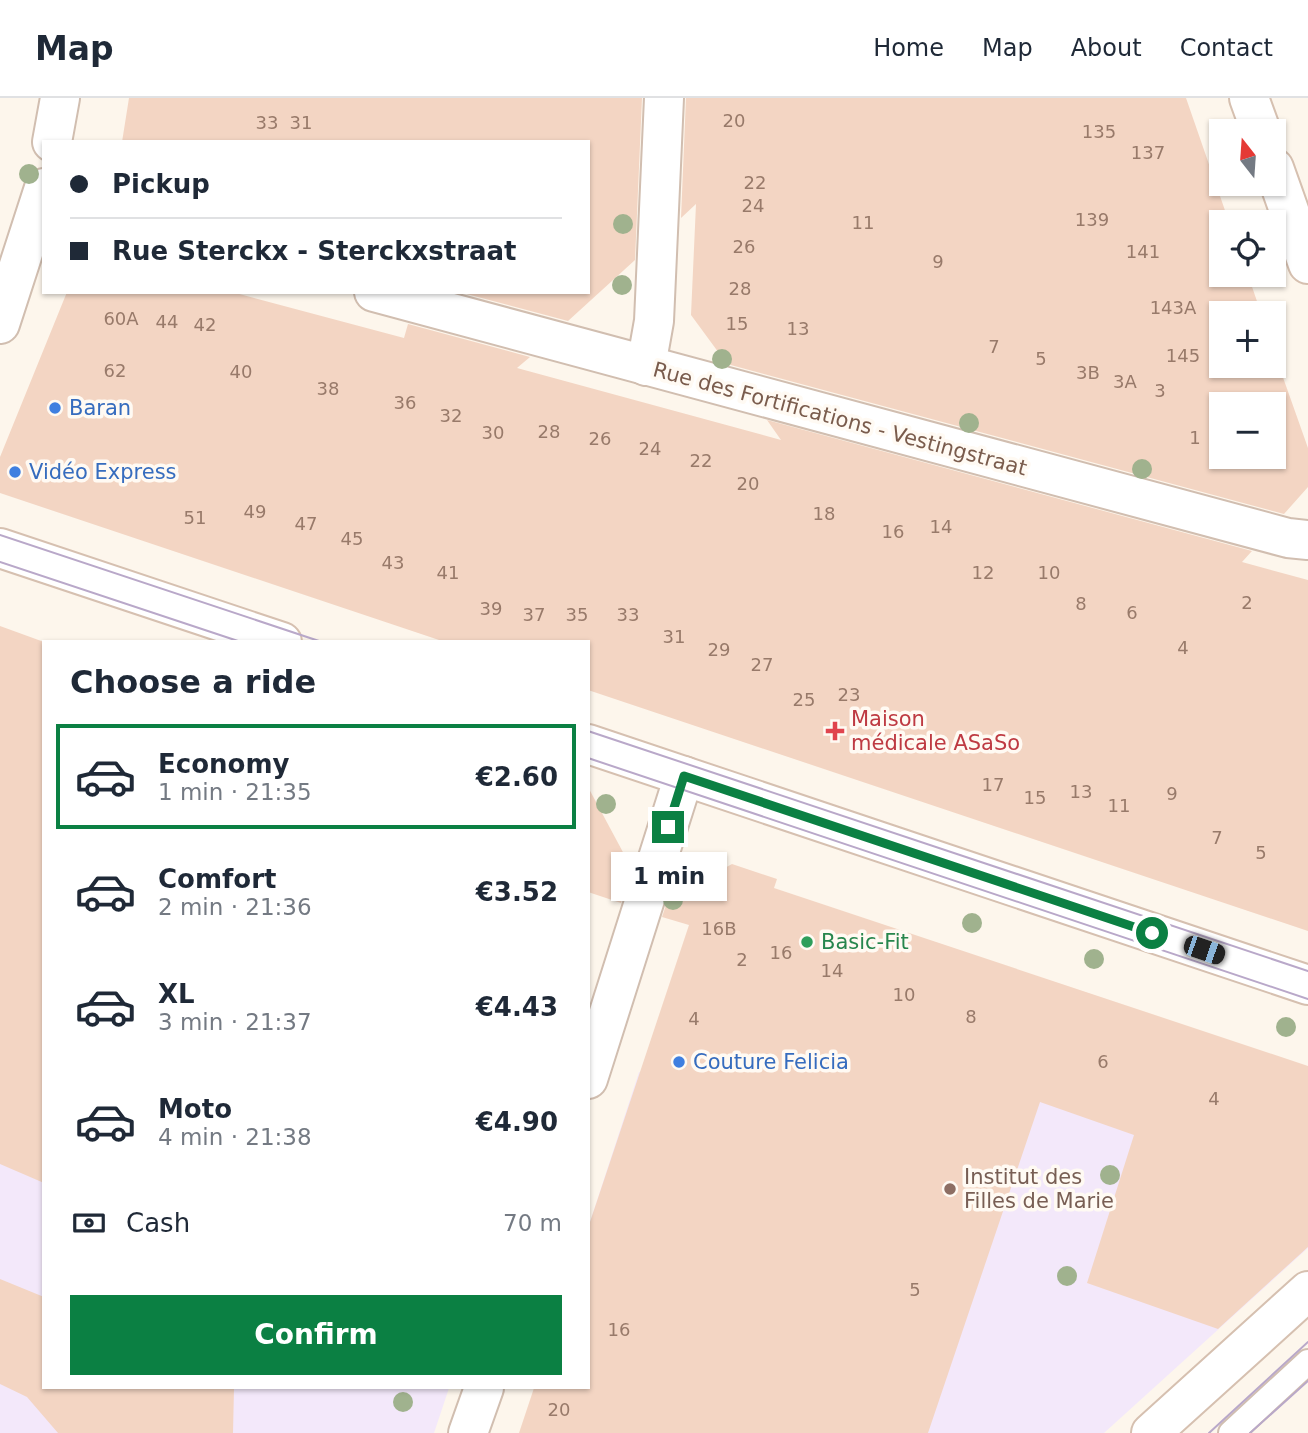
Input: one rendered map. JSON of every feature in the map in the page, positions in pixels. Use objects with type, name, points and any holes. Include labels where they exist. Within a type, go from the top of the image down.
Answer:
[{"type":"street","points":[[52,140],[60,98]]},
{"type":"street","points":[[646,366],[654,321],[664,98]]},
{"type":"street","points":[[1249,98],[1257,119]]},
{"type":"street","points":[[1284,196],[1308,264]]},
{"type":"street","points":[[0,324],[42,200]]},
{"type":"street","name":"Rue des Fortifications - Vestingstraat","points":[[381,294],[1199,515],[1288,538],[1308,540]]},
{"type":"street","points":[[0,548],[276,640]]},
{"type":"street","points":[[590,745],[1308,985]]},
{"type":"street","points":[[590,1073],[684,776]]},
{"type":"street","points":[[1151,1433],[1308,1291]]},
{"type":"street","points":[[468,1433],[484,1389]]},
{"type":"lane","points":[[1231,1433],[1308,1362]]},
{"type":"shaded area","name":"Institut des Filles de Marie","points":[[937,943],[1308,1199],[1308,1248],[1104,1433],[769,1433],[590,1230],[590,1222],[639,1072],[705,1094]]},
{"type":"shaded area","points":[[0,1080],[42,1098],[42,1389],[449,1389],[434,1433],[0,1433]]},
{"type":"building","points":[[129,98],[642,98],[635,260],[568,321],[467,294],[590,294],[590,140],[122,140]]},
{"type":"building","points":[[686,98],[1186,98],[1209,164],[1209,196],[1220,196],[1225,210],[1209,210],[1209,287],[1252,287],[1257,301],[1209,301],[1209,378],[1283,378],[1308,448],[1308,487],[1284,514],[727,364],[691,315],[696,204],[681,218]]},
{"type":"building","points":[[66,294],[239,294],[404,338],[408,324],[530,357],[517,368],[781,440],[767,420],[1252,551],[1242,562],[1308,580],[1308,931],[590,691],[590,640],[439,640],[0,493],[0,457]]},
{"type":"building","points":[[0,626],[42,641],[42,1182],[0,1164]]},
{"type":"building","points":[[590,791],[632,869],[621,903],[590,893]]},
{"type":"building","name":"Institut des Filles de Marie","points":[[732,864],[777,879],[774,888],[1308,1066],[1308,1247],[1218,1329],[1087,1283],[1134,1135],[1040,1102],[928,1433],[519,1433],[534,1389],[590,1389],[590,1222],[689,925],[662,917],[668,899]]},
{"type":"building","points":[[0,1279],[42,1296],[42,1389],[234,1389],[233,1433],[58,1433],[27,1397],[0,1384]]},
{"type":"tram line","points":[[0,535],[316,640]]},
{"type":"tram line","points":[[0,562],[235,640]]},
{"type":"tram line","points":[[590,732],[1308,971]]},
{"type":"tram line","points":[[590,759],[1308,999]]},
{"type":"tram line","points":[[1209,1433],[1308,1342]]},
{"type":"tram line","points":[[1250,1433],[1308,1381]]},
{"type":"place","name":"Baran","points":[[55,408]]},
{"type":"place","name":"Vidéo Express","points":[[15,472]]},
{"type":"place","name":"Maison médicale ASaSo","points":[[835,731]]},
{"type":"place","name":"Basic-Fit","points":[[807,942]]},
{"type":"place","name":"Couture Felicia","points":[[679,1062]]},
{"type":"place","name":"Institut des Filles de Marie","points":[[950,1189]]},
{"type":"route","points":[[668,827],[684,776],[1152,933]]}]
